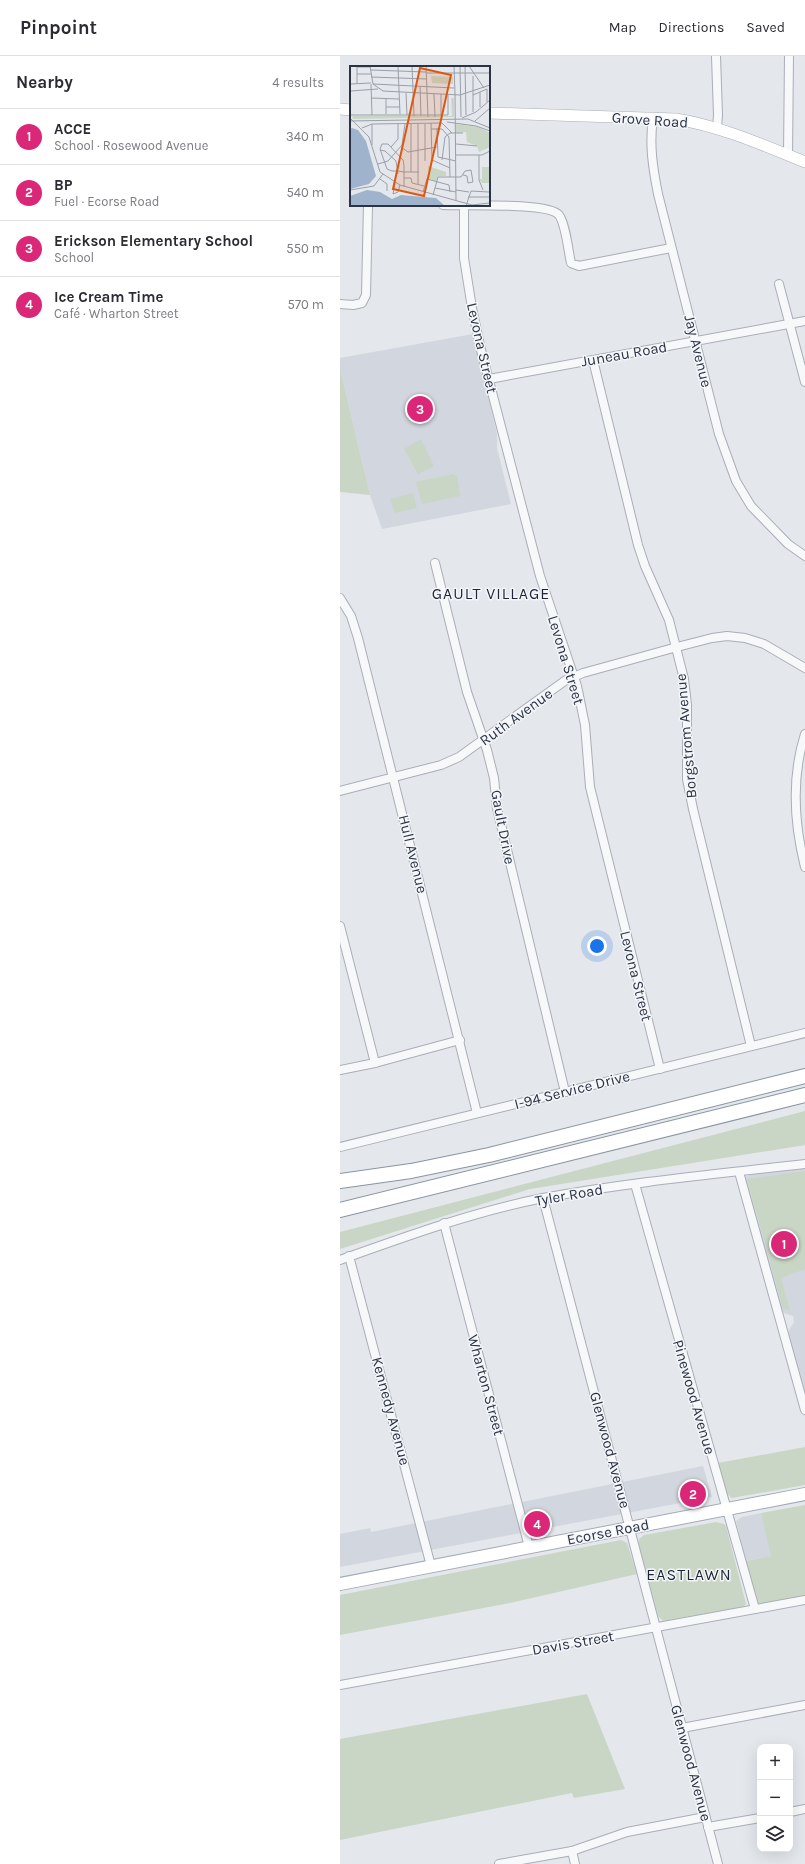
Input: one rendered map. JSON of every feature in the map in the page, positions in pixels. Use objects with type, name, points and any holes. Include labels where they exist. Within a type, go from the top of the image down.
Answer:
[{"type":"highway","points":[[340,1181],[411,1171],[474,1158],[805,1076]]},
{"type":"highway","points":[[340,1210],[805,1095]]},
{"type":"main road","points":[[340,109],[350,110]]},
{"type":"main road","name":"Grove Road","points":[[490,113],[695,122],[805,162]]},
{"type":"main road","name":"Ecorse Road","points":[[340,1584],[805,1494]]},
{"type":"street","points":[[716,56],[717,129]]},
{"type":"street","points":[[788,56],[788,155]]},
{"type":"street","name":"Jay Avenue","points":[[653,119],[653,168],[671,248],[719,434],[736,481],[751,506],[788,544],[805,556]]},
{"type":"street","points":[[340,304],[353,305],[362,303],[366,295],[368,206]]},
{"type":"street","name":"Levona Street","points":[[464,206],[464,258],[474,320],[490,379],[516,488],[540,576],[574,677],[585,725],[590,787],[660,1069]]},
{"type":"street","points":[[490,206],[530,207],[547,209],[558,213],[562,220],[571,263],[579,266],[671,248]]},
{"type":"street","points":[[779,284],[805,382]]},
{"type":"street","name":"Juneau Road","points":[[490,379],[805,321]]},
{"type":"street","name":"Borgstrom Avenue","points":[[593,360],[638,545],[645,566],[669,620],[677,647],[684,679],[687,705],[687,779],[693,809],[752,1046]]},
{"type":"street","name":"Gault Drive","points":[[435,563],[467,692],[484,741],[494,778],[497,808],[565,1092]]},
{"type":"street","name":"Hull Avenue","points":[[340,598],[351,616],[358,638],[460,1040],[477,1113]]},
{"type":"street","name":"Ruth Avenue","points":[[340,791],[441,765],[459,757],[484,741],[566,680],[677,647],[712,638],[727,636],[745,638],[764,644],[805,668]]},
{"type":"street","points":[[805,734],[799,754],[795,808],[797,829],[805,867]]},
{"type":"street","points":[[340,926],[375,1063]]},
{"type":"street","name":"I-94 Service Drive","points":[[340,1147],[805,1033]]},
{"type":"street","points":[[340,1070],[375,1063],[460,1040]]},
{"type":"street","name":"Tyler Road","points":[[340,1260],[390,1240],[444,1223],[542,1198],[635,1184],[805,1164]]},
{"type":"street","points":[[739,1172],[805,1410]]},
{"type":"street","name":"Pinewood Avenue","points":[[635,1184],[754,1609]]},
{"type":"street","name":"Glenwood Avenue","points":[[542,1198],[718,1864]]},
{"type":"street","name":"Wharton Street","points":[[444,1223],[529,1547]]},
{"type":"street","name":"Kennedy Avenue","points":[[349,1256],[431,1566]]},
{"type":"street","name":"Davis Street","points":[[340,1684],[805,1600]]},
{"type":"street","points":[[682,1728],[805,1705]]},
{"type":"street","points":[[793,1811],[805,1809]]},
{"type":"street","points":[[499,1864],[572,1851],[627,1832],[705,1817]]},
{"type":"street","points":[[708,1827],[757,1819]]},
{"type":"street","points":[[572,1851],[575,1864]]},
{"type":"shaded area","points":[[473,334],[497,434],[497,448],[511,504],[382,529],[370,495],[340,368],[340,358]]},
{"type":"shaded area","points":[[805,1168],[805,1395],[789,1337],[789,1330],[794,1322],[793,1316],[784,1313],[781,1308],[744,1180],[745,1177],[750,1175]]},
{"type":"shaded area","points":[[703,1466],[712,1497],[340,1567],[340,1534],[370,1528],[371,1532]]},
{"type":"shaded area","points":[[761,1513],[772,1556],[746,1561],[736,1521],[742,1517]]},
{"type":"green space","points":[[340,368],[370,495],[340,492]]},
{"type":"green space","points":[[421,439],[434,466],[418,474],[404,449]]},
{"type":"green space","points":[[454,474],[454,476],[457,475],[460,496],[422,504],[416,482]]},
{"type":"green space","points":[[413,493],[417,508],[395,513],[390,499]]},
{"type":"green space","points":[[805,1111],[805,1145],[530,1189],[340,1249],[340,1232]]},
{"type":"green space","points":[[805,1171],[805,1269],[781,1278],[790,1311],[783,1308],[747,1179]]},
{"type":"green space","points":[[805,1447],[805,1485],[732,1498],[727,1494],[718,1463]]},
{"type":"green space","points":[[805,1505],[805,1596],[765,1604],[758,1603],[746,1561],[771,1556],[761,1513]]},
{"type":"green space","points":[[716,1522],[726,1526],[746,1604],[743,1607],[663,1621],[658,1616],[639,1546],[639,1539],[644,1535]]},
{"type":"green space","points":[[621,1540],[627,1543],[637,1574],[510,1603],[340,1635],[340,1595]]},
{"type":"green space","points":[[587,1694],[625,1789],[574,1798],[572,1793],[340,1840],[340,1739]]},
{"type":"place","name":"Erickson Elementary School","points":[[420,409]]},
{"type":"place","name":"ACCE","points":[[784,1244]]},
{"type":"place","name":"BP","points":[[693,1494]]},
{"type":"place","name":"Ice Cream Time","points":[[537,1524]]},
{"type":"district","name":"GAULT VILLAGE","points":[[491,593]]},
{"type":"district","name":"EASTLAWN","points":[[689,1574]]}]
